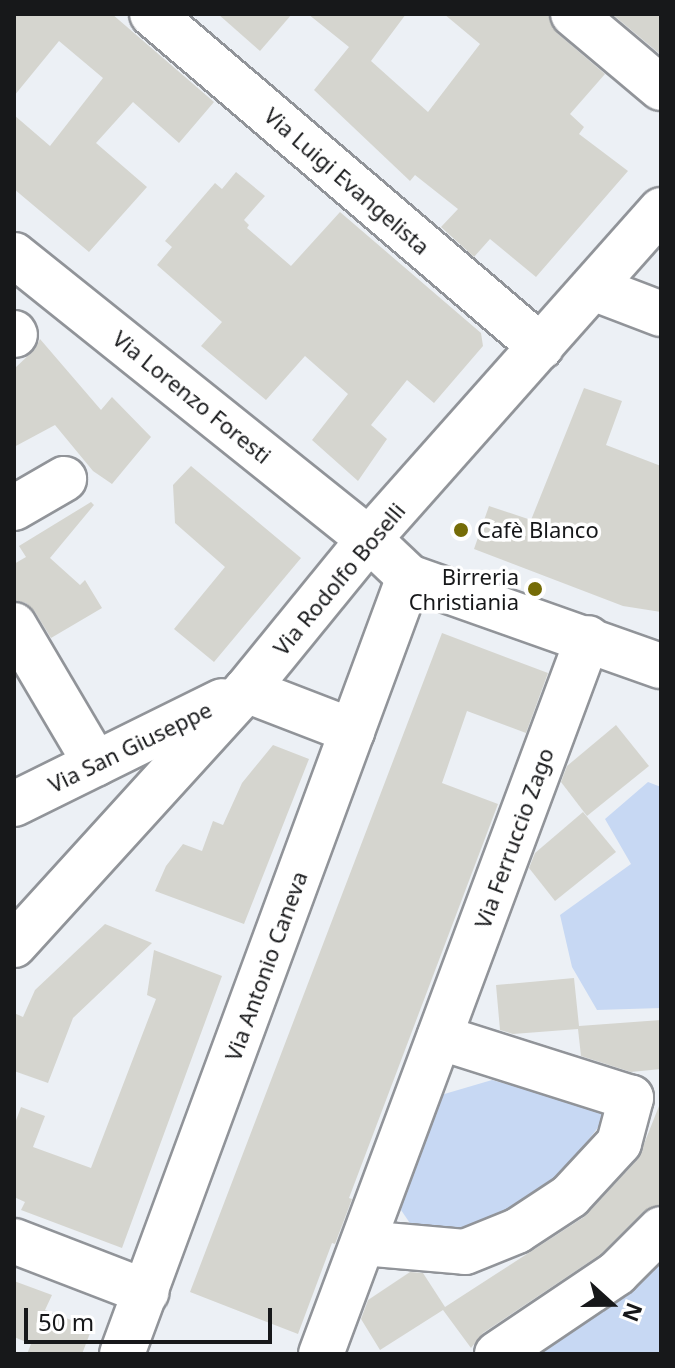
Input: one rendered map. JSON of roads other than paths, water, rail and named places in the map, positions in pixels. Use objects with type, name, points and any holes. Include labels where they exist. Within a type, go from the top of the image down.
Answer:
[{"type":"street","name":"Via Luigi Evangelista","points":[[152,14],[541,347]]},
{"type":"street","points":[[573,14],[661,88]]},
{"type":"street","name":"Via Rodolfo Boselli","points":[[14,945],[246,690],[369,539],[661,210]]},
{"type":"street","name":"Via Lorenzo Foresti","points":[[14,255],[369,539],[409,577]]},
{"type":"street","points":[[593,288],[661,314]]},
{"type":"street","points":[[14,508],[64,479]]},
{"type":"street","points":[[409,577],[661,666]]},
{"type":"street","name":"Via Antonio Caneva","points":[[122,1354],[409,577]]},
{"type":"street","points":[[14,625],[96,764]]},
{"type":"street","name":"Via Ferruccio Zago","points":[[321,1354],[588,638]]},
{"type":"street","points":[[246,690],[352,731]]},
{"type":"street","name":"Via San Giuseppe","points":[[14,804],[246,690]]},
{"type":"street","points":[[363,1243],[465,1252],[517,1231],[570,1196],[619,1143],[631,1098],[439,1037]]},
{"type":"street","points":[[497,1354],[617,1273],[661,1229]]},
{"type":"street","points":[[14,1241],[146,1292]]},
{"type":"place","name":"Cafè Blanco","points":[[461,530]]},
{"type":"place","name":"Birreria Christiania","points":[[535,589]]}]
